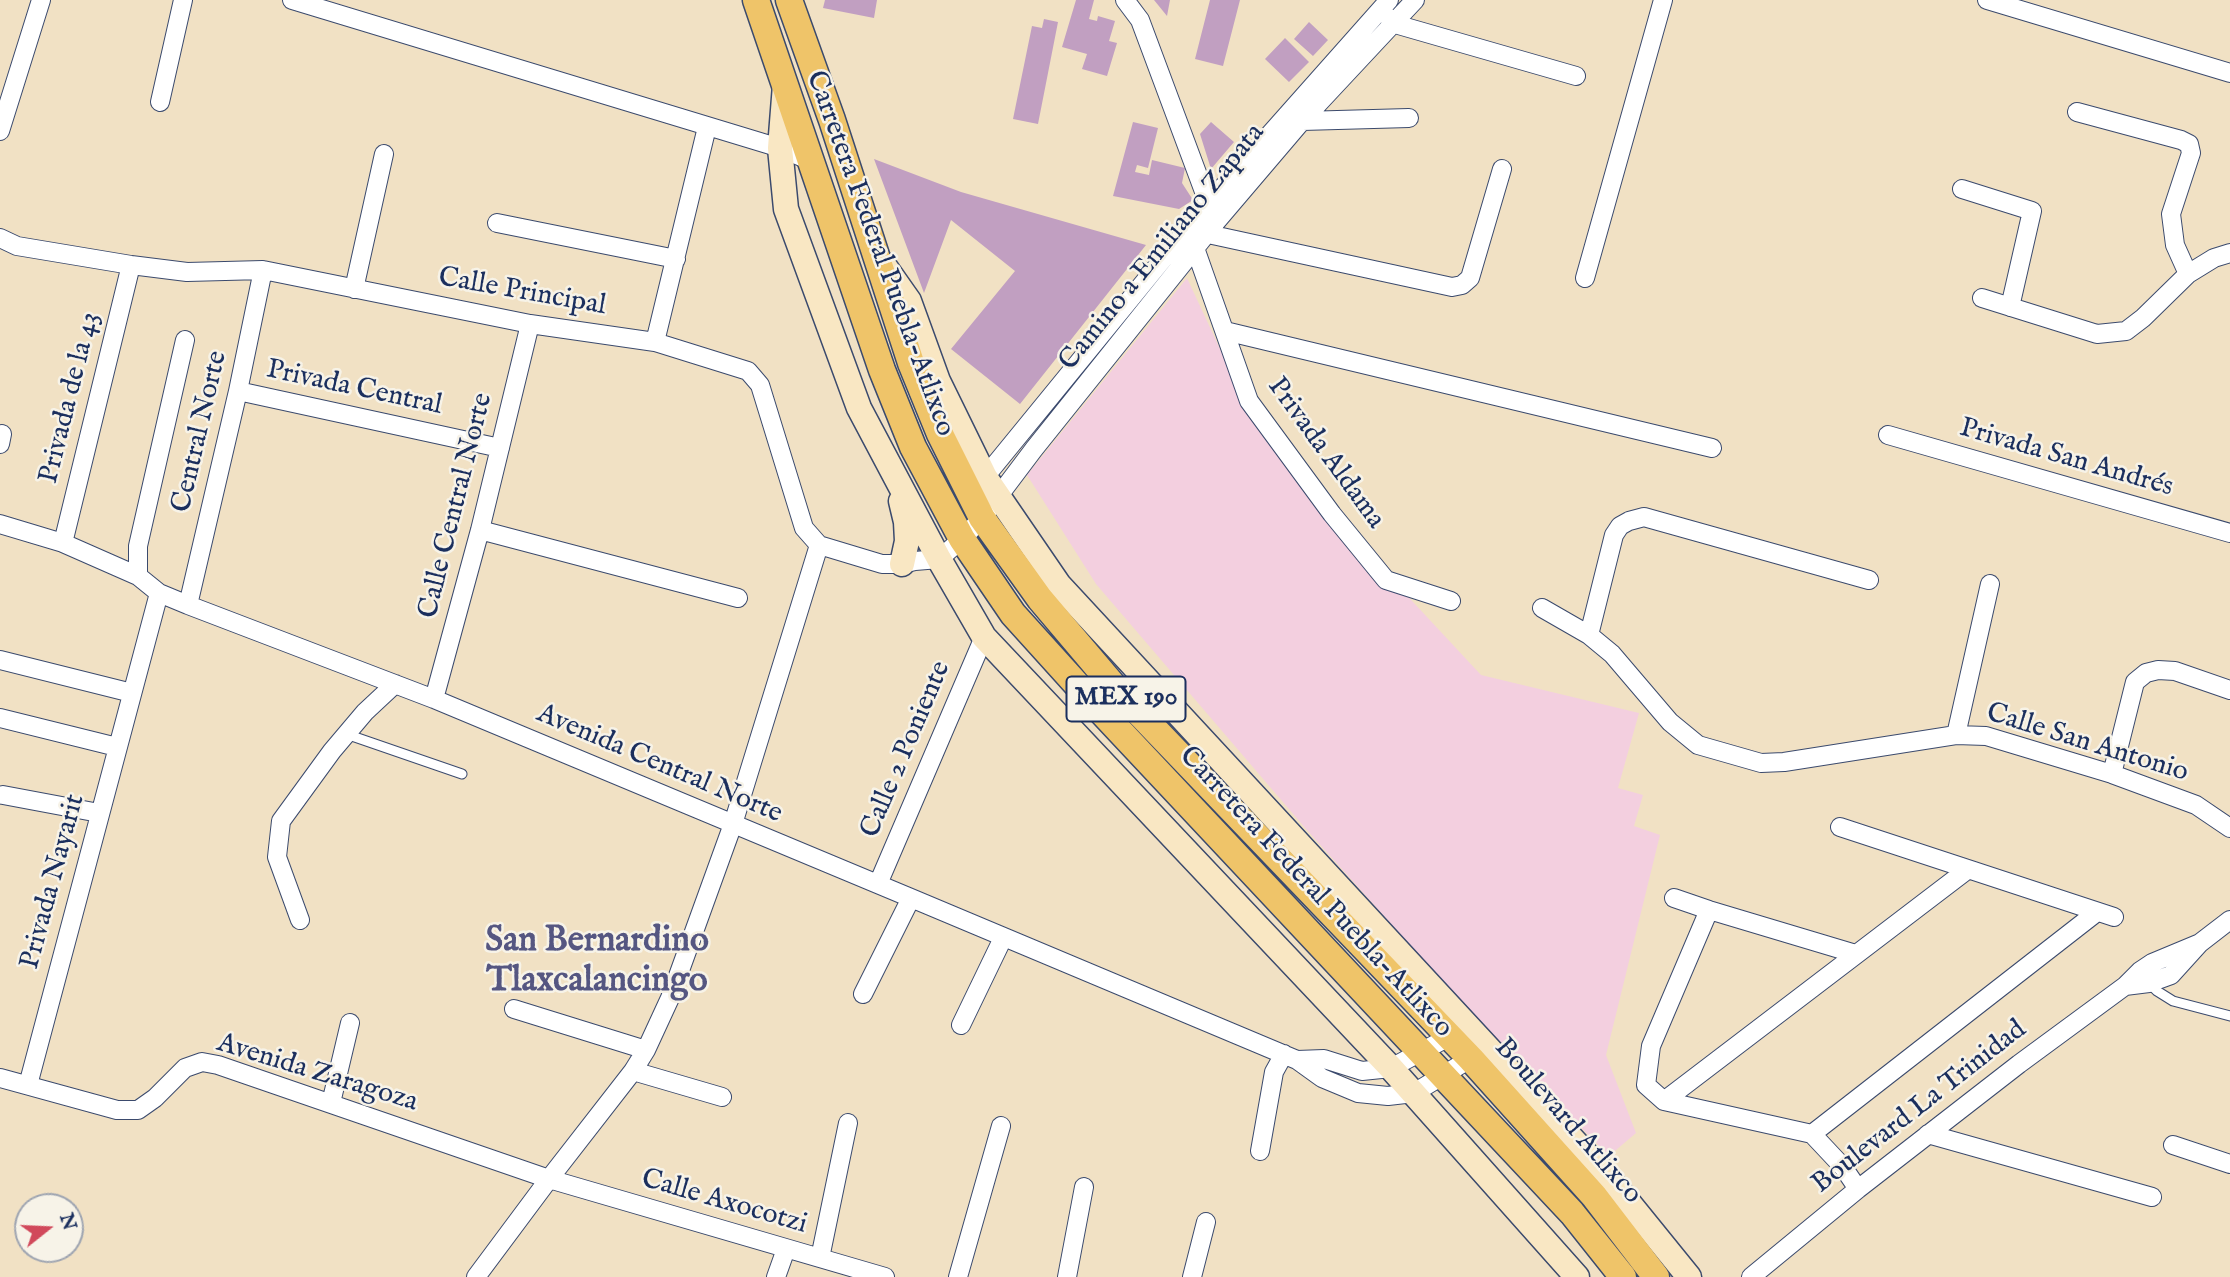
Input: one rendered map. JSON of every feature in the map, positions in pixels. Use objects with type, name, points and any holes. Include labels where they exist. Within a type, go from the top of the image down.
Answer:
[{"type":"main road","name":"Carretera Federal Puebla-Atlixco","points":[[756,0],[881,370],[913,447],[956,528],[1021,623],[1572,1213],[1623,1277]]},
{"type":"main road","name":"Boulevard Atlixco","points":[[789,0],[832,120],[912,363],[940,434],[984,497],[1040,599],[1117,690],[1479,1053],[1656,1277]]},
{"type":"street","points":[[0,131],[41,0]]},
{"type":"street","points":[[160,102],[183,0]]},
{"type":"street","points":[[292,0],[780,148],[811,161]]},
{"type":"street","points":[[1125,0],[1140,20],[1208,204],[1212,228],[1452,287],[1462,285],[1470,278],[1502,169]]},
{"type":"street","name":"Camino a Emiliano Zapata","points":[[956,528],[1034,449],[1195,248],[1302,121],[1415,0]]},
{"type":"street","points":[[1585,278],[1663,0]]},
{"type":"street","points":[[1987,0],[2230,73]]},
{"type":"street","points":[[1385,5],[1395,24],[1576,76]]},
{"type":"street","name":"Camino a Emiliano Zapata","points":[[956,528],[984,497],[1208,204],[1385,5]]},
{"type":"street","points":[[785,85],[780,148],[786,209],[859,408],[894,474],[921,556]]},
{"type":"street","points":[[2077,112],[2189,144],[2191,153],[2171,214],[2175,245],[2188,274]]},
{"type":"street","points":[[1302,121],[1409,118]]},
{"type":"street","points":[[655,342],[707,127]]},
{"type":"street","points":[[354,289],[384,155]]},
{"type":"street","points":[[1962,189],[2032,211],[2010,307]]},
{"type":"street","points":[[497,223],[676,258]]},
{"type":"street","name":"Calle Principal","points":[[0,238],[17,246],[187,272],[263,270],[530,324],[655,342],[748,371],[760,385],[804,527],[819,545]]},
{"type":"street","name":"Privada Aldama","points":[[1195,248],[1249,401],[1332,514],[1387,580],[1451,601]]},
{"type":"street","points":[[1982,298],[2097,334],[2126,331],[2188,274],[2214,258],[2230,253]]},
{"type":"street","name":"Privada de la 43","points":[[63,542],[131,265]]},
{"type":"street","name":"Central Norte","points":[[188,606],[263,270]]},
{"type":"street","name":"Calle Central Norte","points":[[433,699],[480,530],[530,324]]},
{"type":"street","points":[[1225,331],[1712,448]]},
{"type":"street","points":[[138,576],[138,547],[185,340]]},
{"type":"street","name":"Privada Central","points":[[238,391],[500,448]]},
{"type":"street","name":"Privada San Andrés","points":[[1888,435],[2230,533]]},
{"type":"street","points":[[894,474],[906,522],[906,541],[921,556],[984,637],[1391,1068],[1577,1277]]},
{"type":"street","points":[[1590,635],[1614,535],[1620,526],[1644,517],[1869,580]]},
{"type":"street","name":"Avenida Central Norte","points":[[0,524],[63,542],[138,576],[159,593],[188,606],[433,699],[878,884],[1291,1057],[1322,1077],[1358,1093],[1388,1096],[1414,1093],[1479,1053]]},
{"type":"street","points":[[921,556],[956,528]]},
{"type":"street","points":[[476,1277],[633,1071],[646,1050],[670,998],[733,824],[819,545],[882,564],[921,556],[956,528]]},
{"type":"street","points":[[480,530],[738,598]]},
{"type":"street","points":[[1956,735],[1990,584]]},
{"type":"street","name":"Privada Nayarit","points":[[29,1085],[159,593]]},
{"type":"street","name":"Calle San Antonio","points":[[1542,608],[1590,635],[1612,654],[1670,722],[1698,745],[1761,763],[1784,762],[1956,735],[1986,736],[2112,774],[2196,805],[2230,828]]},
{"type":"street","name":"Calle 2 Poniente","points":[[878,884],[984,637]]},
{"type":"street","points":[[0,660],[132,693]]},
{"type":"street","points":[[2112,774],[2135,681],[2146,673],[2158,670],[2175,671],[2230,690]]},
{"type":"street","points":[[300,920],[277,857],[282,821],[346,734],[395,684]]},
{"type":"street","points":[[0,718],[117,747]]},
{"type":"street","points":[[4,795],[99,813]]},
{"type":"street","points":[[1812,1134],[2105,914],[1840,827]]},
{"type":"street","points":[[1664,1101],[1968,870]]},
{"type":"street","points":[[863,994],[911,898]]},
{"type":"street","points":[[1674,898],[1856,954]]},
{"type":"street","points":[[1709,910],[1651,1046],[1646,1085],[1664,1101],[1812,1134],[1843,1167],[1857,1189]]},
{"type":"street","name":"Boulevard La Trinidad","points":[[1751,1277],[1928,1134],[2125,986],[2144,977],[2152,963],[2200,943],[2230,920]]},
{"type":"street","points":[[961,1025],[1003,938]]},
{"type":"street","points":[[514,1009],[646,1050]]},
{"type":"street","points":[[331,1103],[350,1023]]},
{"type":"street","name":"Avenida Central Norte","points":[[1291,1057],[1324,1059],[1362,1071],[1391,1068],[1458,1031]]},
{"type":"street","points":[[1479,1053],[1612,1182],[1689,1277]]},
{"type":"street","points":[[1260,1151],[1273,1072],[1291,1057]]},
{"type":"street","name":"Avenida Zaragoza","points":[[0,1077],[117,1110],[138,1110],[155,1098],[186,1068],[202,1062],[331,1103],[549,1179]]},
{"type":"street","points":[[633,1071],[722,1097]]},
{"type":"street","points":[[820,1258],[848,1123]]},
{"type":"street","points":[[958,1277],[1001,1126]]},
{"type":"street","points":[[1928,1134],[2152,1198]]},
{"type":"street","points":[[2173,1146],[2230,1164]]},
{"type":"street","name":"Calle Axocotzi","points":[[549,1179],[885,1277]]},
{"type":"street","points":[[1067,1277],[1084,1187]]},
{"type":"street","points":[[1192,1277],[1206,1222]]},
{"type":"street","points":[[776,1277],[786,1249]]},
{"type":"lane","points":[[346,734],[461,774]]},
{"type":"lane","points":[[2144,977],[2157,991],[2173,1001],[2230,1016]]},
{"type":"shaded area","points":[[1187,278],[1227,364],[1297,464],[1400,588],[1481,675],[1639,713],[1618,788],[1643,795],[1634,826],[1660,835],[1606,1055],[1636,1133],[1609,1156],[1497,1042],[1306,829],[1096,584],[1027,475]]},
{"type":"building","points":[[825,0],[877,0],[874,18],[823,8]]},
{"type":"building","points":[[1076,0],[1094,0],[1089,19],[1097,21],[1098,16],[1115,21],[1109,41],[1117,43],[1107,76],[1082,69],[1087,54],[1062,47]]},
{"type":"building","points":[[1154,0],[1170,0],[1167,16]]},
{"type":"building","points":[[1210,0],[1240,0],[1223,66],[1195,59]]},
{"type":"building","points":[[1044,19],[1058,22],[1038,124],[1013,119],[1032,26],[1042,28]]},
{"type":"building","points":[[1309,22],[1328,40],[1313,56],[1294,39]]},
{"type":"building","points":[[1285,38],[1309,62],[1289,82],[1265,59]]},
{"type":"building","points":[[1133,122],[1158,128],[1148,168],[1137,165],[1135,172],[1149,175],[1152,160],[1185,168],[1182,183],[1193,200],[1179,209],[1113,196]]},
{"type":"building","points":[[1211,122],[1234,142],[1211,169],[1200,134]]},
{"type":"building","points":[[874,159],[961,192],[1146,245],[1020,404],[951,349],[1015,271],[951,220],[924,293]]},
{"type":"district","name":"San Bernardino Tlaxcalancingo","points":[[597,963]]}]
